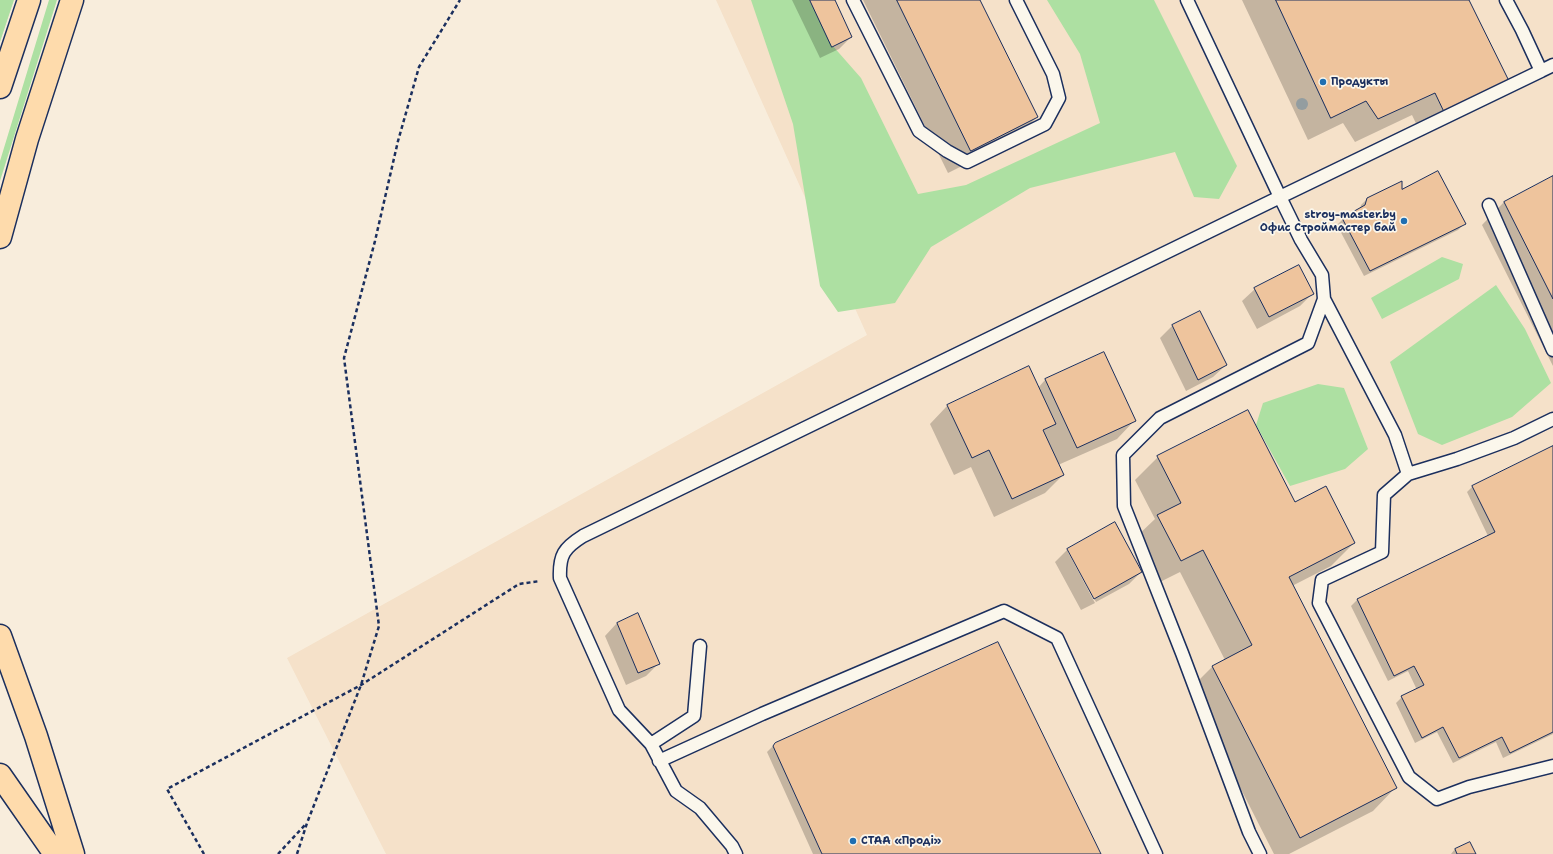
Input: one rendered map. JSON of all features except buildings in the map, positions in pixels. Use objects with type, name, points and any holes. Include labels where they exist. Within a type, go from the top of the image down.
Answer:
[{"type":"highway","points":[[0,87],[29,0]]},
{"type":"highway","points":[[0,237],[27,138],[72,0]]},
{"type":"highway","points":[[0,636],[36,736],[73,854]]},
{"type":"highway","points":[[0,775],[55,854]]},
{"type":"lane","points":[[852,0],[919,131],[947,151],[967,162],[1045,124],[1059,98],[1053,74],[1016,0]]},
{"type":"lane","points":[[1187,0],[1280,198],[1301,240],[1322,275],[1324,299],[1395,435],[1408,474]]},
{"type":"lane","points":[[1506,0],[1541,71]]},
{"type":"lane","points":[[736,854],[732,846],[700,808],[676,791],[651,744],[619,710],[560,578],[559,565],[562,554],[571,543],[1553,65]]},
{"type":"lane","points":[[1489,205],[1553,350]]},
{"type":"lane","points":[[1260,854],[1249,832],[1182,653],[1124,506],[1123,455],[1160,418],[1308,343],[1324,299]]},
{"type":"lane","points":[[1553,419],[1514,438],[1456,459],[1408,474],[1384,495],[1382,552],[1322,580],[1319,603],[1409,777],[1437,799],[1469,787],[1553,766]]},
{"type":"lane","points":[[659,761],[762,714],[1004,611],[1057,638],[1156,854]]},
{"type":"lane","points":[[651,744],[694,716],[700,646]]},
{"type":"path","points":[[297,854],[307,823],[360,685],[379,626],[344,358],[375,241],[398,142],[419,66],[460,0]]},
{"type":"path","points":[[204,854],[167,789],[360,685],[520,584],[560,578]]},
{"type":"path","points":[[278,854],[307,823]]},
{"type":"shaded area","points":[[716,0],[1553,0],[1553,854],[386,854],[287,658],[867,335]]},
{"type":"green space","points":[[0,0],[14,0],[0,42]]},
{"type":"green space","points":[[49,0],[57,0],[0,181],[0,161]]},
{"type":"green space","points":[[751,0],[809,0],[832,45],[861,78],[918,194],[966,185],[1100,123],[1080,54],[1047,0],[1154,0],[1237,166],[1219,199],[1194,197],[1175,152],[1030,188],[931,247],[895,303],[838,312],[820,286],[793,124]]},
{"type":"green space","points":[[1442,257],[1463,264],[1459,279],[1382,319],[1371,298]]},
{"type":"green space","points":[[1496,285],[1525,329],[1551,383],[1512,417],[1442,445],[1418,434],[1390,362]]},
{"type":"green space","points":[[1318,384],[1344,388],[1368,449],[1345,469],[1290,486],[1256,425],[1263,403]]},
{"type":"place","name":"Продукты","points":[[1323,82]]},
{"type":"place","name":"stroy-master.by Офис Строймастер бай","points":[[1404,221]]},
{"type":"place","name":"СТАА «Проді»","points":[[853,841]]}]
